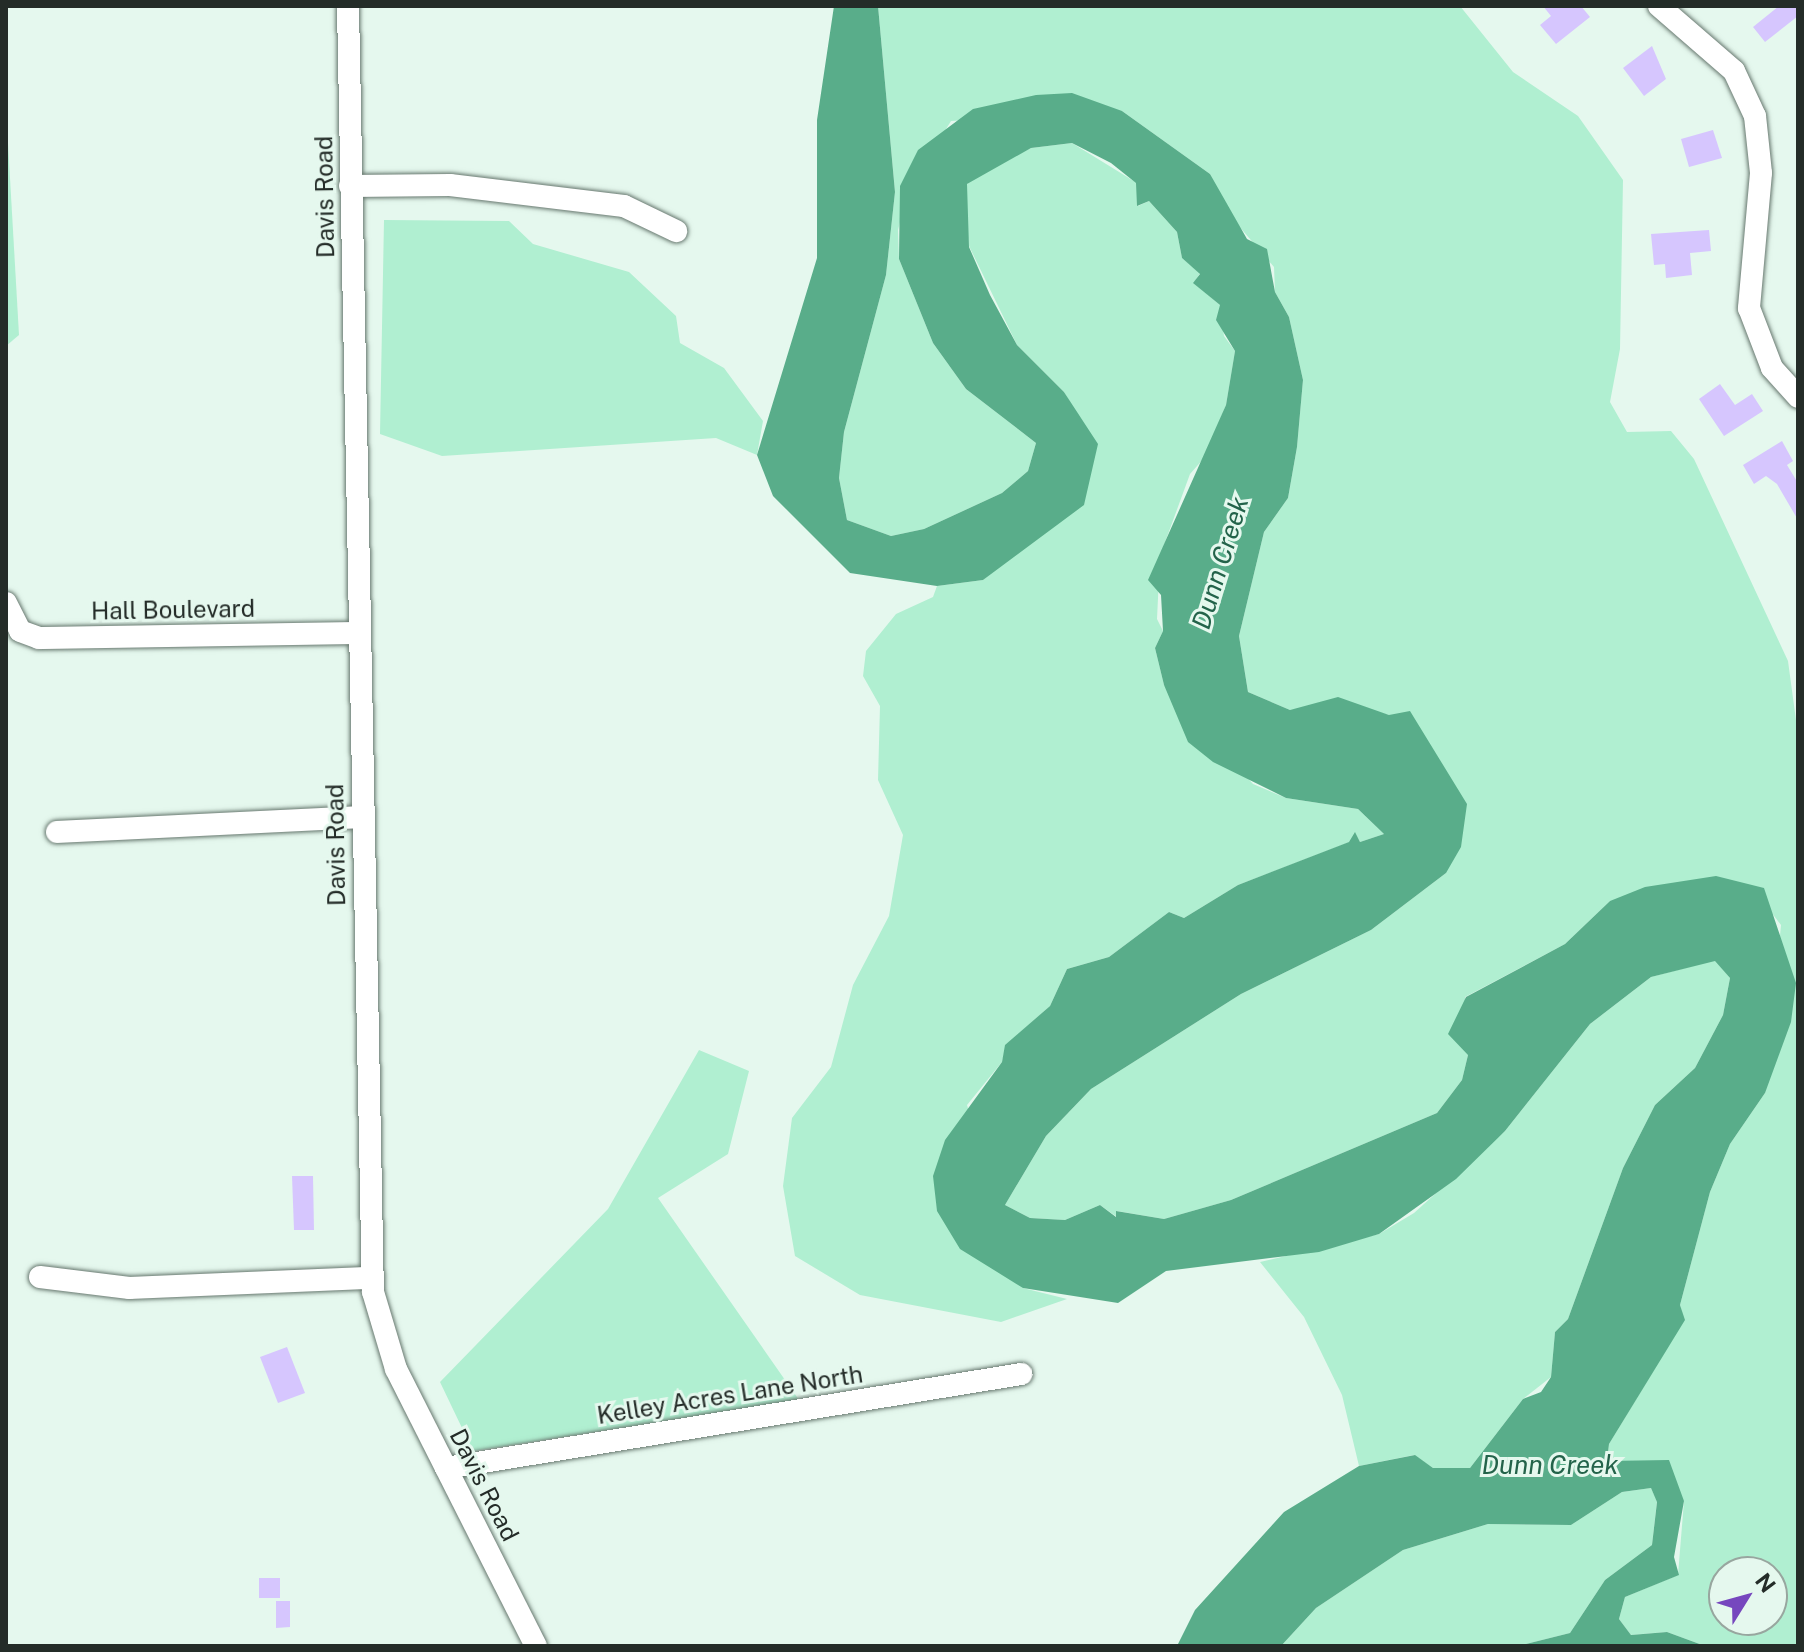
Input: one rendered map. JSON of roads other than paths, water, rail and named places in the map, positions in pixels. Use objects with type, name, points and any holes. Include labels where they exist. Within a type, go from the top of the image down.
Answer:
[{"type":"street","name":"Davis Road","points":[[348,6],[372,1278],[386,1345],[536,1646]]},
{"type":"street","points":[[1659,6],[1734,71],[1755,116],[1761,173],[1749,308],[1772,368],[1798,397]]},
{"type":"street","points":[[350,186],[450,185],[624,206],[676,231]]},
{"type":"street","name":"Hall Boulevard","points":[[6,603],[20,631],[39,638],[360,633]]},
{"type":"street","points":[[57,832],[362,817]]},
{"type":"street","points":[[40,1277],[129,1288],[372,1278]]},
{"type":"street","name":"Kelley Acres Lane North","points":[[446,1468],[1021,1374]]},
{"type":"water","name":"Dunn Creek","points":[[834,6],[878,6],[895,192],[886,275],[844,432],[839,478],[847,520],[891,536],[924,529],[1002,493],[1028,471],[1036,443],[966,389],[933,343],[899,259],[900,186],[918,150],[973,109],[1036,95],[1072,93],[1122,111],[1210,174],[1247,239],[1267,249],[1275,292],[1289,317],[1303,380],[1297,447],[1288,498],[1264,532],[1239,636],[1248,692],[1290,710],[1338,697],[1389,715],[1410,711],[1467,804],[1461,847],[1446,873],[1371,930],[1241,994],[1091,1089],[1046,1136],[1005,1205],[1030,1218],[1065,1220],[1100,1205],[1116,1217],[1116,1211],[1164,1219],[1231,1200],[1437,1113],[1462,1080],[1468,1055],[1448,1034],[1466,997],[1565,944],[1610,901],[1645,887],[1716,876],[1764,888],[1796,983],[1791,1022],[1765,1093],[1730,1144],[1710,1192],[1680,1305],[1685,1320],[1609,1444],[1607,1461],[1669,1460],[1684,1501],[1674,1557],[1679,1575],[1625,1597],[1619,1619],[1631,1635],[1667,1632],[1705,1646],[1518,1646],[1570,1633],[1605,1580],[1652,1545],[1657,1502],[1651,1488],[1622,1492],[1571,1525],[1488,1524],[1403,1550],[1316,1608],[1281,1646],[1177,1646],[1195,1610],[1284,1512],[1359,1466],[1415,1455],[1433,1468],[1470,1468],[1523,1399],[1541,1392],[1551,1377],[1555,1332],[1568,1319],[1623,1168],[1655,1105],[1695,1068],[1723,1015],[1730,978],[1715,961],[1651,977],[1590,1024],[1505,1131],[1456,1179],[1379,1234],[1319,1252],[1166,1271],[1118,1303],[1023,1288],[960,1249],[937,1211],[933,1176],[945,1140],[1002,1062],[1005,1045],[1050,1006],[1067,969],[1109,957],[1169,912],[1184,918],[1238,885],[1349,842],[1355,832],[1360,842],[1384,834],[1358,809],[1286,798],[1213,762],[1188,742],[1164,685],[1155,648],[1163,631],[1161,595],[1148,580],[1226,405],[1235,351],[1216,320],[1220,305],[1193,283],[1200,274],[1182,258],[1177,232],[1149,201],[1137,206],[1136,183],[1111,163],[1072,143],[1031,148],[967,184],[969,247],[990,295],[1017,345],[1064,392],[1098,444],[1084,505],[983,580],[937,586],[850,573],[773,496],[757,455],[817,258],[817,120]]}]
